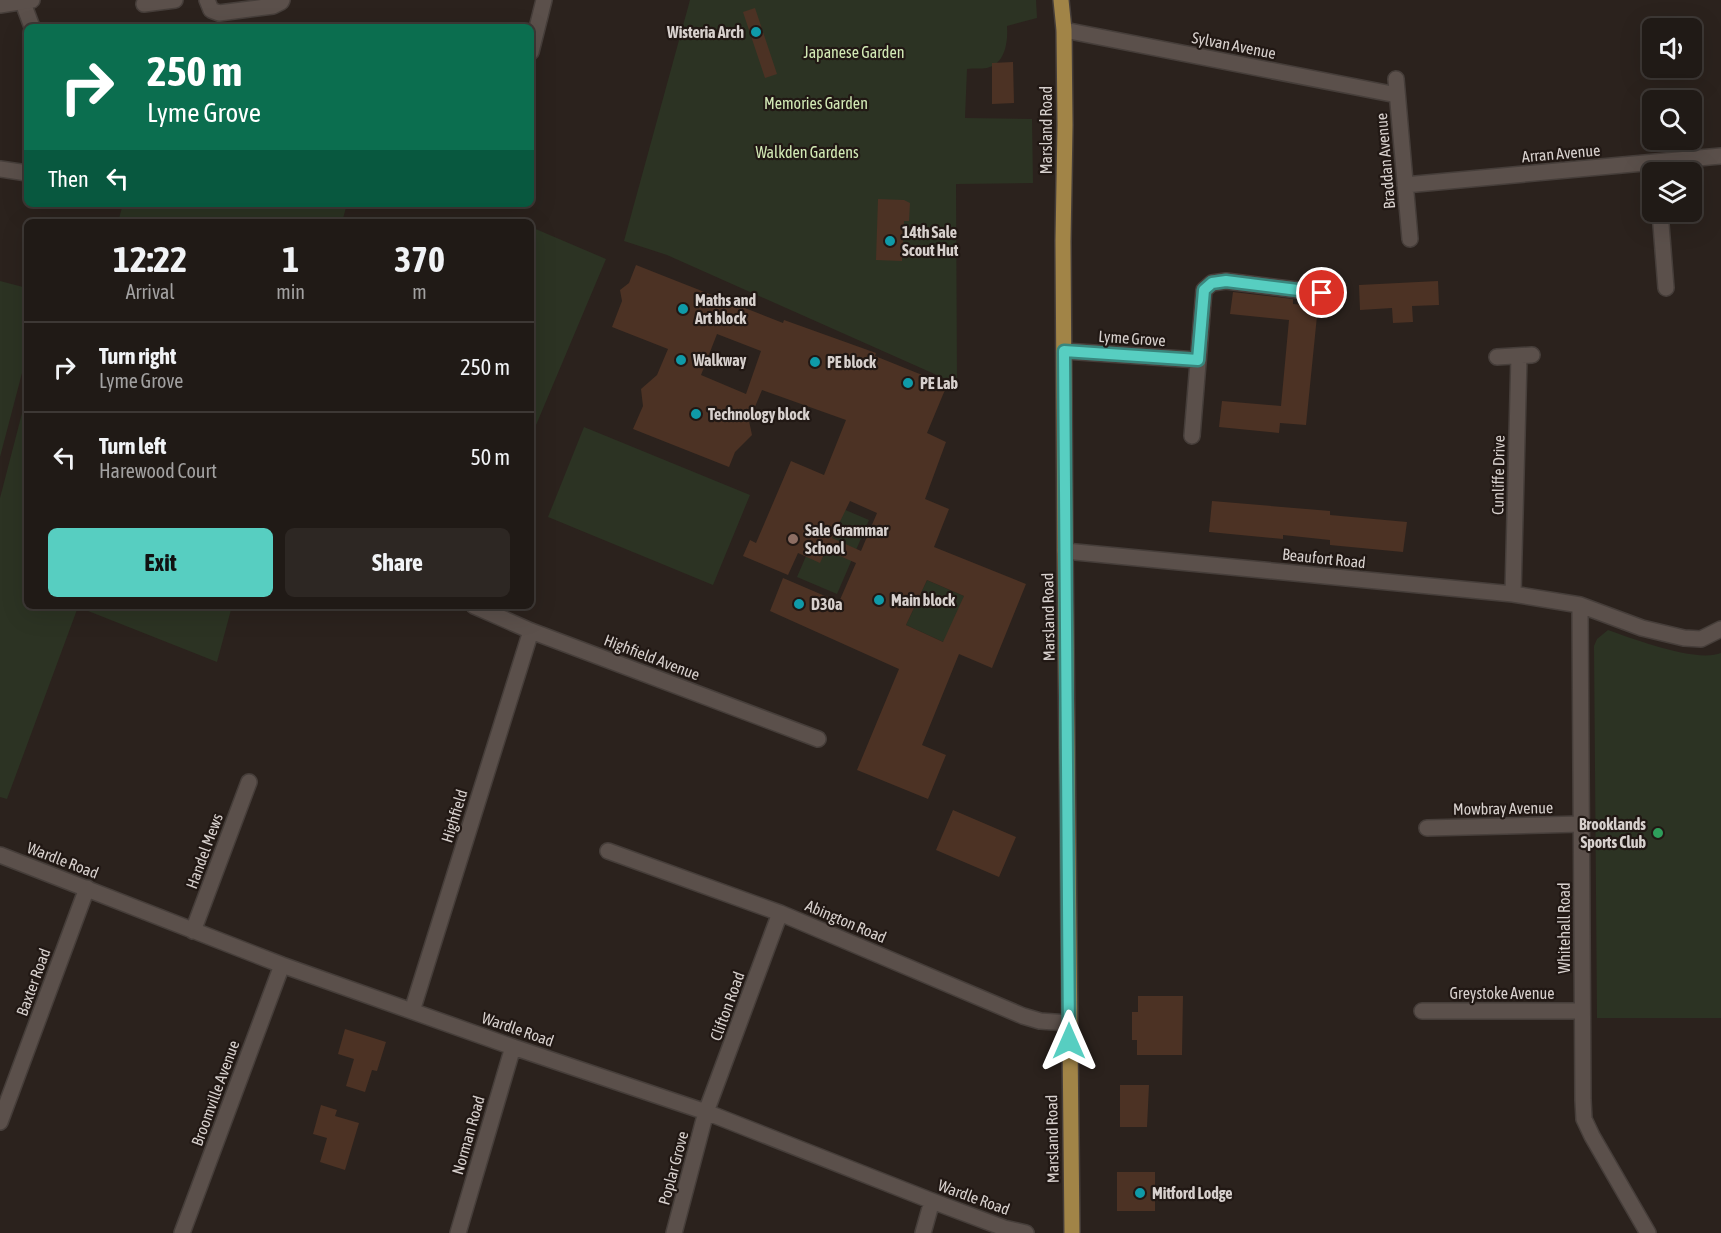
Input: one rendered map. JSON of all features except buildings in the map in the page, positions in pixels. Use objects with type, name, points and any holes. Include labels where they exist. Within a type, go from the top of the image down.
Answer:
[{"type":"main road","name":"Marsland Road","points":[[1061,0],[1064,30],[1068,1023],[1072,1233]]},
{"type":"street","points":[[207,0],[210,10],[219,13],[273,6],[281,3],[282,0]]},
{"type":"street","points":[[534,39],[544,0]]},
{"type":"street","points":[[0,5],[25,1],[31,24]]},
{"type":"street","points":[[144,4],[166,1]]},
{"type":"street","name":"Sylvan Avenue","points":[[1064,30],[1397,95]]},
{"type":"street","name":"Braddan Avenue","points":[[1396,79],[1410,239]]},
{"type":"street","name":"Arran Avenue","points":[[1686,162],[1721,156]]},
{"type":"street","name":"Arran Avenue","points":[[1405,186],[1642,168]]},
{"type":"street","points":[[0,169],[24,173]]},
{"type":"street","points":[[1661,222],[1666,288]]},
{"type":"street","points":[[1192,436],[1204,290],[1212,283],[1226,281],[1322,293]]},
{"type":"street","name":"Lyme Grove","points":[[1064,351],[1198,360]]},
{"type":"street","name":"Cunliffe Drive","points":[[1497,357],[1526,356],[1513,594]]},
{"type":"street","name":"Beaufort Road","points":[[1065,551],[1513,594],[1580,605],[1642,628],[1684,638],[1701,639],[1721,629]]},
{"type":"street","name":"Whitehall Road","points":[[1580,605],[1584,1119],[1648,1233]]},
{"type":"street","name":"Highfield Avenue","points":[[481,609],[531,631],[818,740]]},
{"type":"street","name":"Highfield","points":[[412,1011],[531,631]]},
{"type":"street","name":"Handel Mews","points":[[193,931],[249,782]]},
{"type":"street","name":"Mowbray Avenue","points":[[1427,828],[1581,824]]},
{"type":"street","name":"Abington Road","points":[[608,851],[780,913],[1023,1016],[1040,1021],[1068,1023]]},
{"type":"street","name":"Wardle Road","points":[[0,855],[282,965],[513,1047],[706,1112],[932,1201],[1004,1228],[1026,1233]]},
{"type":"street","name":"Baxter Road","points":[[0,1122],[87,888]]},
{"type":"street","name":"Clifton Road","points":[[706,1112],[780,913]]},
{"type":"street","name":"Broomville Avenue","points":[[182,1233],[282,965]]},
{"type":"street","name":"Greystoke Avenue","points":[[1422,1011],[1582,1011]]},
{"type":"street","name":"Norman Road","points":[[458,1233],[513,1047]]},
{"type":"street","name":"Poplar Grove","points":[[674,1233],[706,1112]]},
{"type":"street","points":[[923,1233],[932,1201]]},
{"type":"green space","name":"Walkden Gardens","points":[[690,0],[1036,0],[1037,18],[1007,26],[1005,51],[998,62],[987,68],[967,69],[965,118],[1032,119],[1033,183],[956,184],[957,384],[667,255],[624,241]]},
{"type":"green space","points":[[122,207],[346,207],[343,219],[119,219]]},
{"type":"green space","points":[[534,228],[606,259],[534,430]]},
{"type":"green space","points":[[0,281],[24,287],[24,365],[0,457]]},
{"type":"green space","points":[[24,406],[24,609],[77,609],[7,799],[0,797],[0,498]]},
{"type":"green space","points":[[584,427],[750,495],[713,585],[548,517]]},
{"type":"green space","points":[[829,503],[869,520],[837,594],[797,577]]},
{"type":"green space","points":[[927,580],[964,596],[952,646],[906,625]]},
{"type":"green space","points":[[83,609],[231,609],[217,662]]},
{"type":"green space","name":"Brooklands Sports Club","points":[[1608,630],[1681,652],[1696,655],[1721,653],[1721,1018],[1597,1018],[1594,646],[1597,639]]},
{"type":"place","name":"Wisteria Arch","points":[[756,32]]},
{"type":"place","name":"14th Sale Scout Hut","points":[[890,241]]},
{"type":"place","name":"Maths and Art block","points":[[683,309]]},
{"type":"place","name":"Walkway","points":[[681,360]]},
{"type":"place","name":"PE block","points":[[815,362]]},
{"type":"place","name":"PE Lab","points":[[908,383]]},
{"type":"place","name":"Technology block","points":[[696,414]]},
{"type":"place","name":"Sale Grammar School","points":[[793,539]]},
{"type":"place","name":"Main block","points":[[879,600]]},
{"type":"place","name":"D30a","points":[[799,604]]},
{"type":"place","name":"Brooklands Sports Club","points":[[1658,833]]},
{"type":"place","name":"Mitford Lodge","points":[[1140,1193]]},
{"type":"route","points":[[1069,1041],[1064,351],[1198,360],[1204,290],[1212,283],[1226,281],[1322,293]]},
{"type":"park label","name":"Japanese Garden","points":[[854,52]]},
{"type":"park label","name":"Memories Garden","points":[[816,103]]}]
